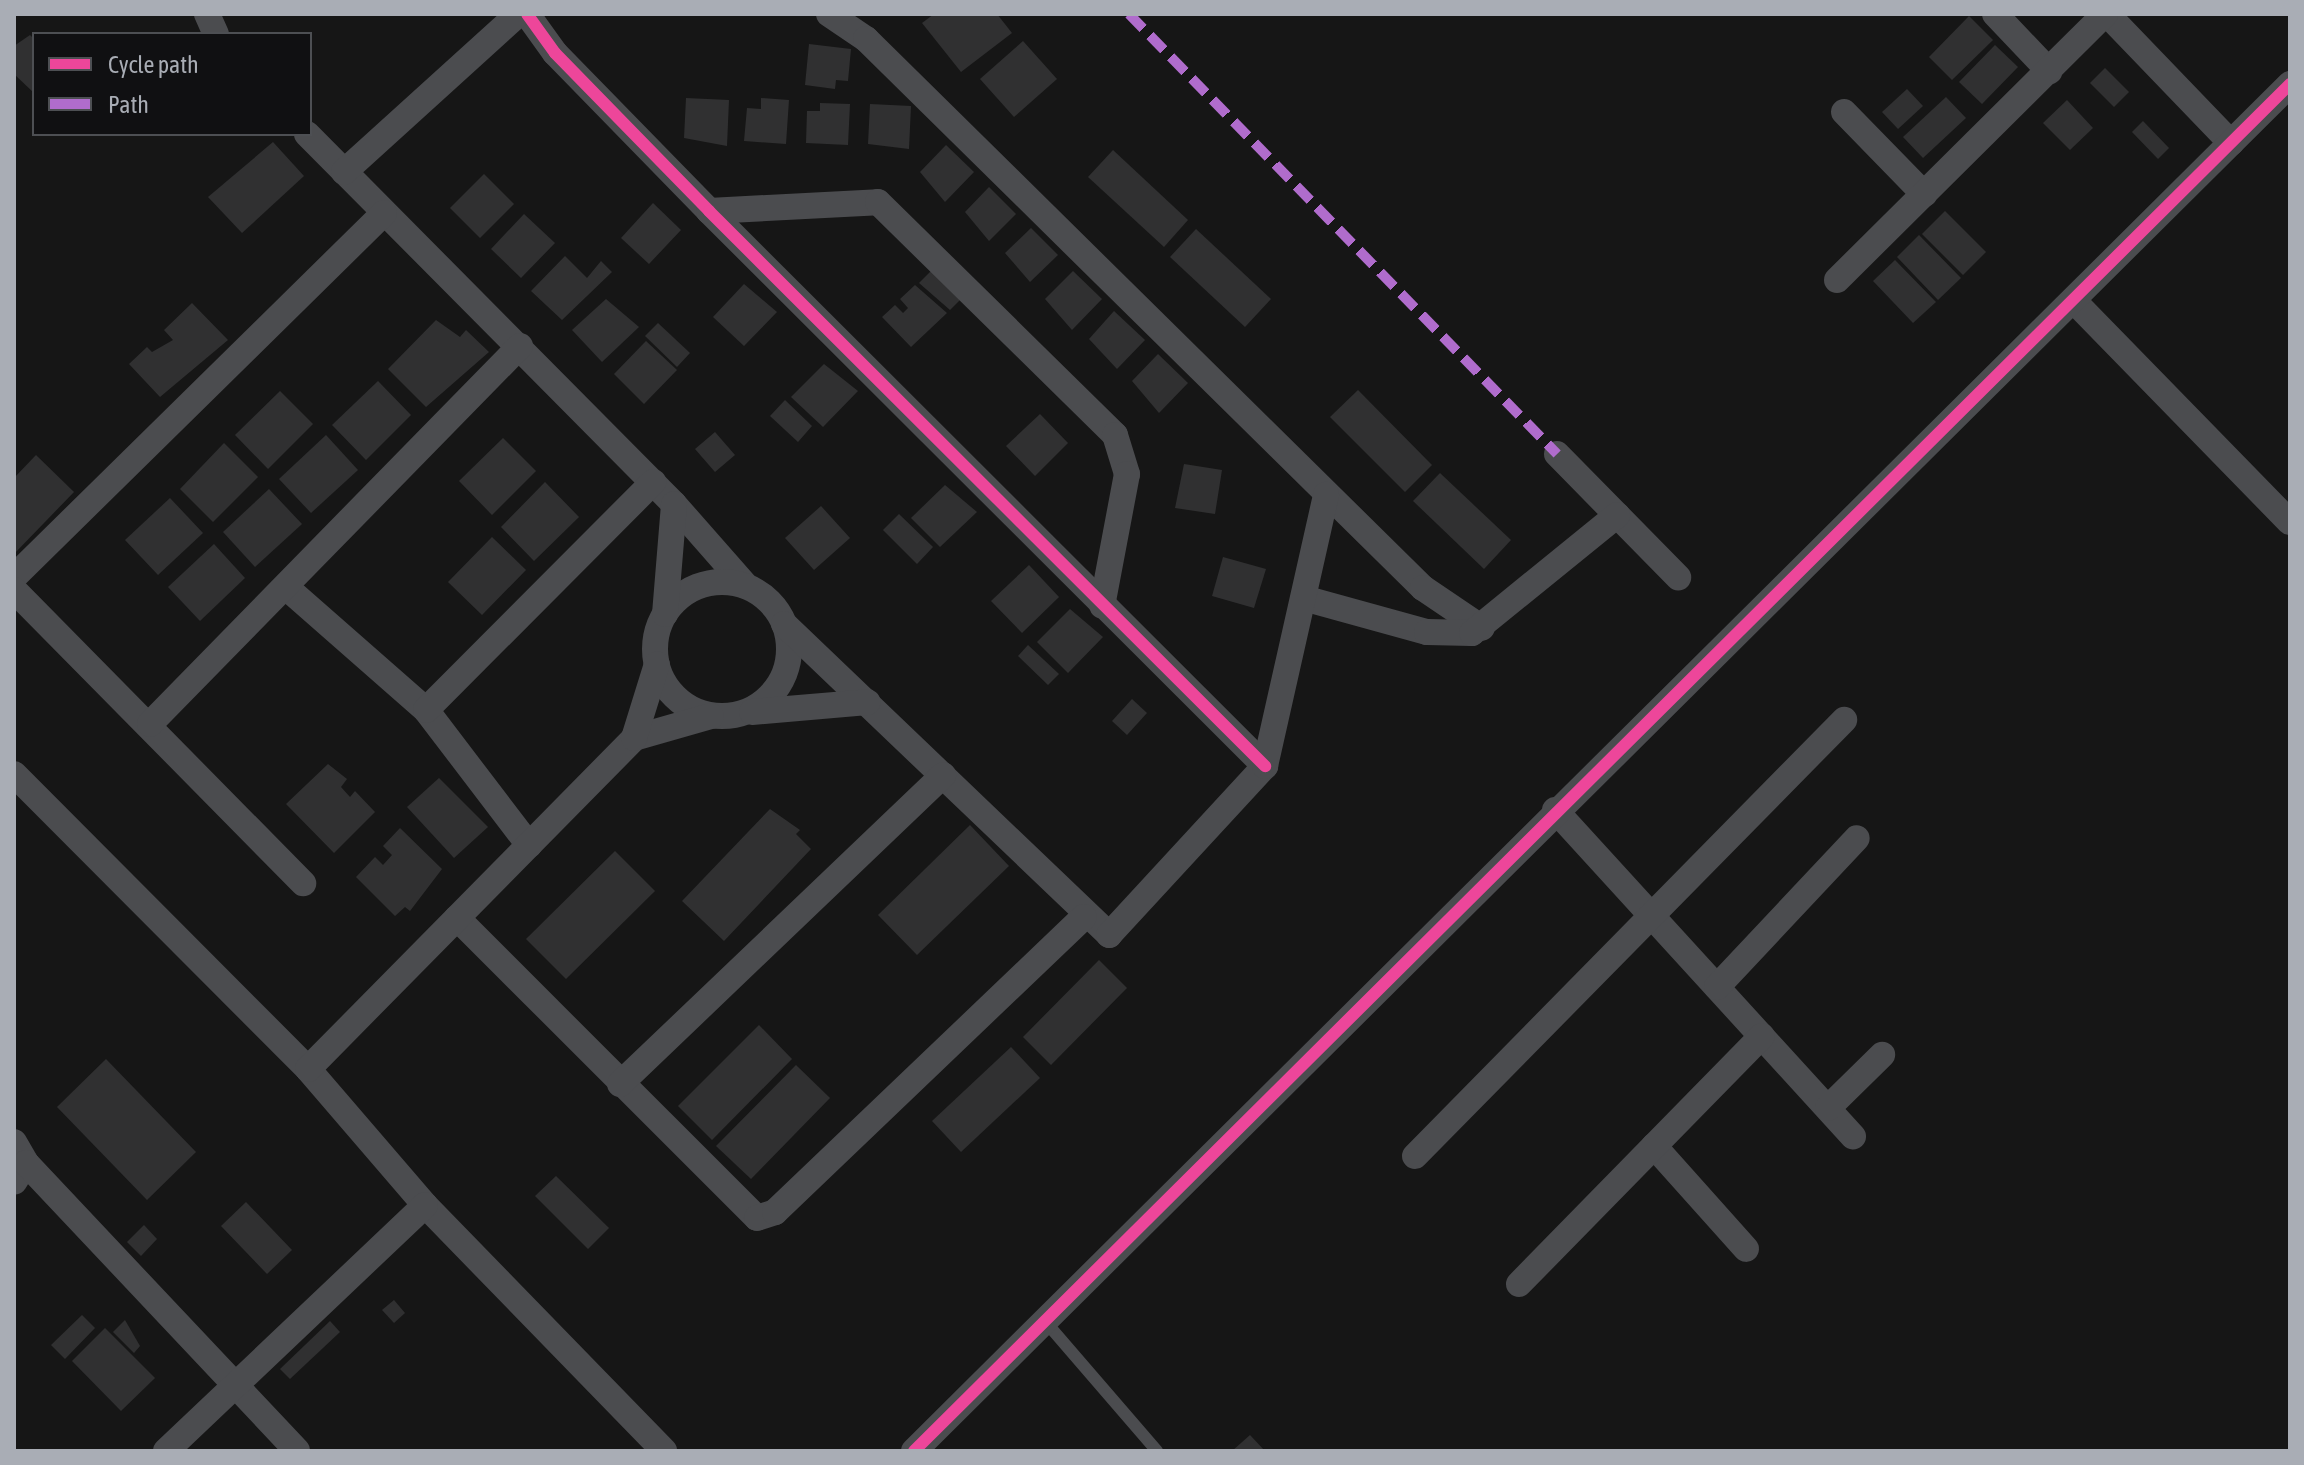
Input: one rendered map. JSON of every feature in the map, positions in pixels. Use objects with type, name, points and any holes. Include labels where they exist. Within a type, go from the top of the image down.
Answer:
[{"type":"street","points":[[344,172],[518,14]]},
{"type":"street","points":[[527,14],[555,53],[709,211],[1265,766]]},
{"type":"street","points":[[829,14],[877,49],[1423,588],[1482,628]]},
{"type":"street","points":[[1995,14],[2049,71]]},
{"type":"street","points":[[1837,280],[2106,14],[2231,143]]},
{"type":"street","points":[[914,1451],[1555,810],[2290,84]]},
{"type":"street","points":[[1844,112],[1924,194]]},
{"type":"street","points":[[309,136],[653,482],[784,624],[943,775],[1084,917],[1115,932],[1265,766],[1307,599],[1326,495]]},
{"type":"street","points":[[709,211],[878,202],[1115,435],[1127,474],[1102,606]]},
{"type":"street","points":[[14,577],[384,213]]},
{"type":"street","points":[[2073,300],[2290,522]]},
{"type":"street","points":[[150,724],[287,588],[520,346]]},
{"type":"street","points":[[1557,454],[1678,577]]},
{"type":"street","points":[[426,710],[653,482]]},
{"type":"street","points":[[308,1069],[634,738],[657,664],[665,614],[674,504]]},
{"type":"street","points":[[1307,599],[1445,635],[1482,628],[1617,515]]},
{"type":"street","points":[[665,614],[700,586],[746,586]]},
{"type":"street","points":[[287,588],[426,710],[529,845]]},
{"type":"street","points":[[14,590],[150,724],[303,883]]},
{"type":"street","points":[[747,712],[784,676],[784,624]]},
{"type":"street","points":[[657,664],[677,698],[711,716]]},
{"type":"street","points":[[634,738],[711,716],[868,702]]},
{"type":"street","points":[[1415,1156],[1844,720]]},
{"type":"street","points":[[14,774],[308,1069],[425,1205],[664,1451]]},
{"type":"street","points":[[620,1084],[943,775]]},
{"type":"street","points":[[1555,810],[1853,1136]]},
{"type":"street","points":[[1717,987],[1857,838]]},
{"type":"street","points":[[457,918],[757,1218],[775,1212],[1084,917]]},
{"type":"street","points":[[1519,1284],[1762,1036]]},
{"type":"street","points":[[1828,1108],[1882,1055]]},
{"type":"street","points":[[1654,1146],[1746,1249]]},
{"type":"street","points":[[18,1162],[297,1451]]},
{"type":"street","points":[[166,1451],[425,1205]]},
{"type":"lane","points":[[1044,1320],[1157,1451]]},
{"type":"building","points":[[934,14],[997,14],[1012,33],[961,72],[922,23]]},
{"type":"building","points":[[1969,16],[1993,40],[1952,80],[1929,57]]},
{"type":"building","points":[[30,35],[32,37],[32,91],[14,74],[14,46]]},
{"type":"building","points":[[1023,41],[1057,79],[1014,117],[980,79]]},
{"type":"building","points":[[809,44],[851,49],[848,81],[836,80],[835,89],[805,85]]},
{"type":"building","points":[[1995,45],[2018,67],[1982,104],[1959,82]]},
{"type":"building","points":[[2105,68],[2129,92],[2114,107],[2090,83]]},
{"type":"building","points":[[1907,89],[1923,106],[1898,129],[1882,112]]},
{"type":"building","points":[[1946,97],[1966,118],[1923,158],[1903,137]]},
{"type":"building","points":[[686,98],[729,100],[727,146],[684,138]]},
{"type":"building","points":[[761,98],[789,100],[786,144],[744,141],[747,108],[761,109]]},
{"type":"building","points":[[2067,100],[2093,128],[2070,150],[2043,123]]},
{"type":"building","points":[[820,103],[850,104],[848,145],[806,143],[807,111],[820,111]]},
{"type":"building","points":[[870,104],[911,106],[909,149],[868,144]]},
{"type":"building","points":[[2143,121],[2169,148],[2158,159],[2132,132]]},
{"type":"building","points":[[273,142],[304,176],[242,233],[208,197]]},
{"type":"building","points":[[946,145],[974,172],[945,202],[920,172]]},
{"type":"building","points":[[1113,150],[1188,220],[1164,247],[1088,177]]},
{"type":"building","points":[[484,174],[514,204],[480,238],[450,208]]},
{"type":"building","points":[[989,187],[1016,214],[989,241],[965,212]]},
{"type":"building","points":[[653,203],[681,230],[649,264],[621,238]]},
{"type":"building","points":[[1945,211],[1986,252],[1963,275],[1922,234]]},
{"type":"building","points":[[524,214],[555,243],[521,278],[491,249]]},
{"type":"building","points":[[1031,228],[1058,255],[1030,282],[1005,253]]},
{"type":"building","points":[[1196,229],[1271,299],[1245,327],[1170,257]]},
{"type":"building","points":[[1919,235],[1961,278],[1938,300],[1897,257]]},
{"type":"building","points":[[565,256],[587,278],[601,261],[612,272],[562,320],[531,291]]},
{"type":"building","points":[[1895,260],[1936,302],[1913,323],[1873,281]]},
{"type":"building","points":[[932,270],[960,300],[950,310],[919,283]]},
{"type":"building","points":[[1073,271],[1102,299],[1072,330],[1045,299]]},
{"type":"building","points":[[744,284],[777,312],[744,346],[713,317]]},
{"type":"building","points":[[915,285],[947,313],[911,347],[882,317],[895,305],[903,313],[908,308],[900,299]]},
{"type":"building","points":[[606,299],[639,327],[602,362],[572,330]]},
{"type":"building","points":[[192,303],[228,340],[160,397],[129,364],[147,347],[152,352],[173,340],[164,330]]},
{"type":"building","points":[[1114,311],[1145,340],[1117,369],[1089,339]]},
{"type":"building","points":[[436,320],[460,337],[466,330],[489,352],[426,407],[388,369]]},
{"type":"building","points":[[658,323],[690,353],[677,367],[645,336]]},
{"type":"building","points":[[646,341],[677,370],[644,404],[614,374]]},
{"type":"building","points":[[1158,354],[1188,383],[1159,413],[1132,381]]},
{"type":"building","points":[[824,364],[858,391],[823,427],[791,397]]},
{"type":"building","points":[[378,381],[411,415],[366,460],[332,425]]},
{"type":"building","points":[[1358,390],[1432,465],[1405,492],[1330,417]]},
{"type":"building","points":[[280,391],[313,424],[268,469],[235,435]]},
{"type":"building","points":[[785,400],[812,426],[798,442],[770,416]]},
{"type":"building","points":[[1040,414],[1068,443],[1035,476],[1006,446]]},
{"type":"building","points":[[715,432],[735,455],[715,472],[695,449]]},
{"type":"building","points":[[326,435],[358,470],[311,513],[279,479]]},
{"type":"building","points":[[503,438],[536,471],[492,515],[459,481]]},
{"type":"building","points":[[224,443],[258,477],[213,522],[180,489]]},
{"type":"building","points":[[36,455],[74,492],[14,554],[14,478]]},
{"type":"building","points":[[1184,464],[1222,470],[1215,514],[1175,508]]},
{"type":"building","points":[[1440,473],[1511,540],[1484,569],[1413,501]]},
{"type":"building","points":[[545,482],[579,517],[534,561],[501,527]]},
{"type":"building","points":[[945,485],[977,512],[940,547],[911,518]]},
{"type":"building","points":[[269,489],[302,524],[255,567],[223,532]]},
{"type":"building","points":[[170,498],[203,533],[158,575],[125,540]]},
{"type":"building","points":[[821,506],[850,538],[814,570],[785,538]]},
{"type":"building","points":[[899,514],[933,547],[917,564],[883,530]]},
{"type":"building","points":[[492,537],[526,570],[482,615],[448,582]]},
{"type":"building","points":[[214,544],[245,578],[200,621],[168,587]]},
{"type":"building","points":[[1223,557],[1266,569],[1254,608],[1212,596]]},
{"type":"building","points":[[1029,565],[1059,597],[1022,633],[991,601]]},
{"type":"building","points":[[1070,609],[1103,637],[1068,673],[1037,642]]},
{"type":"building","points":[[1028,645],[1059,674],[1048,685],[1018,656]]},
{"type":"building","points":[[1132,699],[1147,713],[1127,735],[1112,721]]},
{"type":"building","points":[[328,764],[347,779],[341,787],[350,797],[355,791],[375,812],[334,853],[286,804]]},
{"type":"building","points":[[439,778],[488,827],[454,858],[407,807]]},
{"type":"building","points":[[770,809],[800,830],[796,834],[811,849],[724,941],[682,901]]},
{"type":"building","points":[[970,825],[1009,866],[917,955],[878,915]]},
{"type":"building","points":[[400,828],[442,869],[410,911],[405,907],[395,916],[356,877],[375,857],[383,865],[392,855],[383,846]]},
{"type":"building","points":[[615,851],[655,891],[566,979],[526,939]]},
{"type":"building","points":[[1099,960],[1127,988],[1051,1065],[1023,1037]]},
{"type":"building","points":[[759,1025],[792,1059],[712,1140],[678,1106]]},
{"type":"building","points":[[1011,1047],[1040,1078],[961,1152],[932,1121]]},
{"type":"building","points":[[106,1059],[196,1152],[147,1200],[57,1107]]},
{"type":"building","points":[[796,1065],[830,1098],[751,1179],[716,1146]]},
{"type":"building","points":[[556,1176],[609,1228],[588,1249],[535,1196]]},
{"type":"building","points":[[246,1202],[292,1250],[267,1274],[221,1226]]},
{"type":"building","points":[[144,1225],[157,1239],[141,1256],[127,1242]]},
{"type":"building","points":[[394,1300],[405,1313],[394,1323],[382,1310]]},
{"type":"building","points":[[82,1315],[95,1328],[65,1359],[51,1345]]},
{"type":"building","points":[[125,1320],[140,1346],[134,1353],[113,1332]]},
{"type":"building","points":[[330,1321],[340,1332],[290,1379],[280,1369]]},
{"type":"building","points":[[105,1328],[155,1378],[121,1411],[72,1361]]},
{"type":"building","points":[[1250,1435],[1265,1451],[1232,1451]]},
{"type":"marked path","points":[[1129,14],[1557,454]]},
{"type":"cycle path","points":[[527,14],[555,53],[709,211],[1265,766]]},
{"type":"cycle path","points":[[914,1451],[2290,84]]}]
